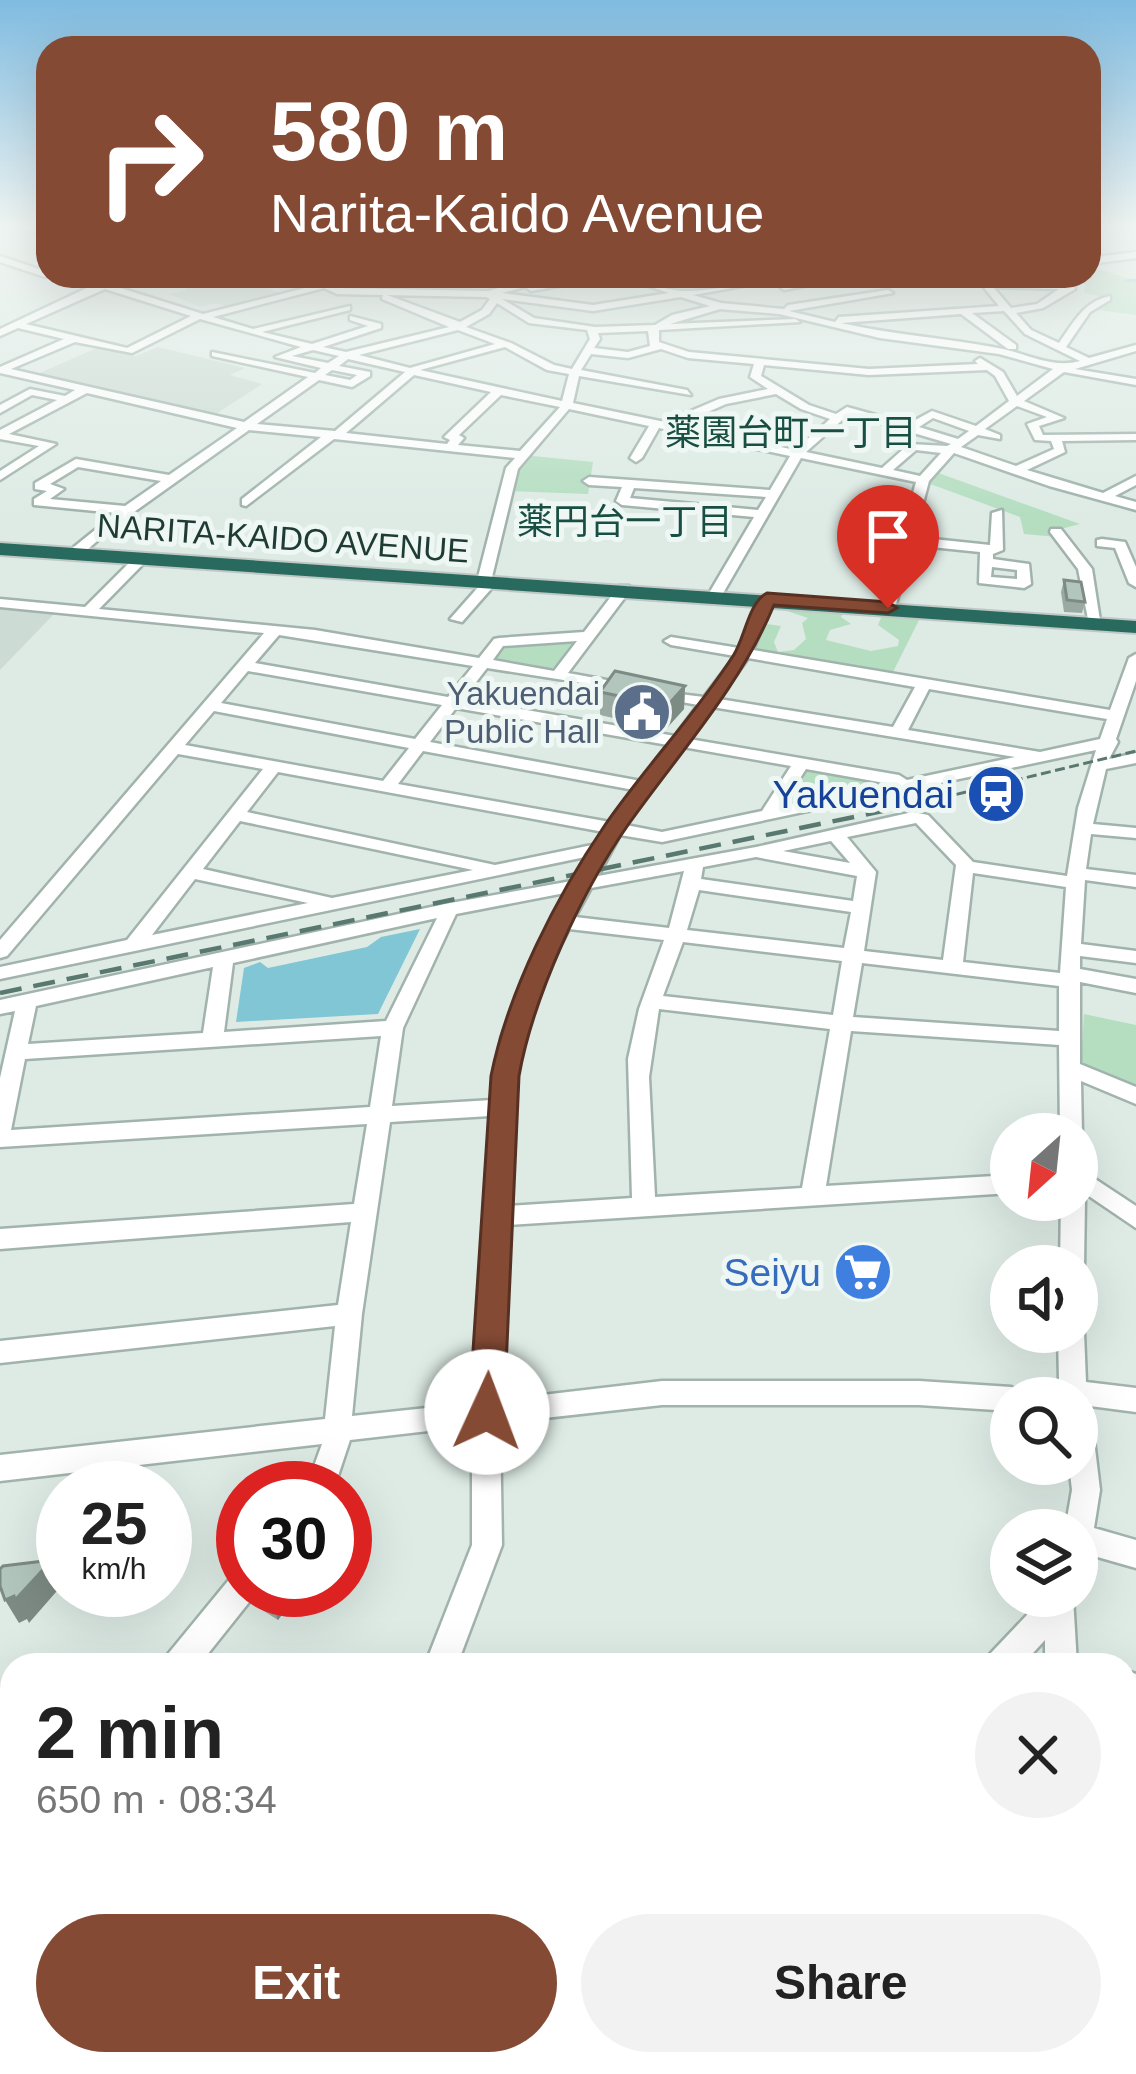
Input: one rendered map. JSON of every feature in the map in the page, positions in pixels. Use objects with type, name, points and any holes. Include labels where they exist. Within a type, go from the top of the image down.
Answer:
[{"type":"highway","name":"NARITA-KAIDO AVENUE","points":[[0,548],[1136,627]]},
{"type":"street","points":[[0,333],[25,321]]},
{"type":"street","points":[[16,325],[128,351],[192,321]]},
{"type":"street","points":[[213,321],[499,391],[922,480]]},
{"type":"street","points":[[251,332],[309,321]]},
{"type":"street","points":[[278,339],[328,321]]},
{"type":"street","points":[[216,354],[352,384],[366,374],[280,357],[378,326],[367,321]]},
{"type":"street","points":[[444,321],[539,363],[687,393]]},
{"type":"street","points":[[74,554],[128,510],[347,355],[394,347],[467,321]]},
{"type":"street","points":[[535,321],[593,330],[765,330],[823,321]]},
{"type":"street","points":[[653,330],[668,321]]},
{"type":"street","points":[[758,321],[765,330]]},
{"type":"street","points":[[831,321],[880,335],[990,350],[1136,391]]},
{"type":"street","points":[[976,321],[1012,347]]},
{"type":"street","points":[[1018,321],[1028,332],[1084,360]]},
{"type":"street","points":[[1059,321],[1077,335]]},
{"type":"street","points":[[1060,349],[1077,335],[1083,321]]},
{"type":"street","points":[[626,329],[634,353],[663,362]]},
{"type":"street","points":[[457,619],[488,581],[503,491],[521,455],[567,405],[574,373],[588,356],[593,330]]},
{"type":"street","points":[[653,330],[652,340],[658,347]]},
{"type":"street","points":[[0,370],[73,339]]},
{"type":"street","points":[[373,341],[394,347]]},
{"type":"street","points":[[2,386],[92,343]]},
{"type":"street","points":[[990,350],[1048,343]]},
{"type":"street","points":[[247,502],[413,370],[505,344]]},
{"type":"street","points":[[960,346],[1000,374],[1014,401],[1078,424],[1087,436]]},
{"type":"street","points":[[588,356],[658,347],[688,355],[765,358],[891,374],[988,367]]},
{"type":"street","points":[[888,608],[922,480],[953,447],[1063,369],[1136,348]]},
{"type":"street","points":[[1120,350],[1136,359]]},
{"type":"street","points":[[588,356],[700,384]]},
{"type":"street","points":[[765,358],[755,377],[776,391],[841,414],[910,428],[1015,471],[1136,506]]},
{"type":"street","points":[[0,370],[245,426],[521,455]]},
{"type":"street","points":[[1089,376],[1136,382]]},
{"type":"street","points":[[0,435],[86,388]]},
{"type":"street","points":[[450,447],[458,438],[450,437],[499,391]]},
{"type":"street","points":[[635,458],[662,424],[723,401],[776,391]]},
{"type":"street","points":[[0,410],[30,392],[68,398]]},
{"type":"street","points":[[715,596],[796,454],[841,414],[878,397]]},
{"type":"street","points":[[910,428],[932,414],[996,437]]},
{"type":"street","points":[[1058,418],[1033,424],[1039,438],[1136,437]]},
{"type":"street","points":[[284,429],[270,442],[292,444]]},
{"type":"street","points":[[0,435],[50,444],[0,476]]},
{"type":"street","points":[[477,450],[491,435]]},
{"type":"street","points":[[1015,471],[1061,450],[1054,437]]},
{"type":"street","points":[[884,472],[913,446],[953,447]]},
{"type":"street","points":[[853,465],[872,448]]},
{"type":"street","points":[[1120,448],[1136,452]]},
{"type":"street","points":[[128,510],[38,502],[58,489],[39,486],[76,463],[171,479]]},
{"type":"street","points":[[1103,498],[1136,480]]},
{"type":"street","points":[[589,481],[772,494]]},
{"type":"street","points":[[630,484],[622,501],[762,514]]},
{"type":"street","points":[[906,540],[986,556],[996,550],[998,513]]},
{"type":"street","points":[[1056,532],[1085,568],[1096,624]]},
{"type":"street","points":[[1102,543],[1120,545],[1136,583]]},
{"type":"street","points":[[89,611],[142,559]]},
{"type":"street","points":[[558,676],[624,590]]},
{"type":"street","points":[[446,1653],[487,1545],[495,1216],[512,1038],[523,1006],[609,839],[744,655],[767,599]]},
{"type":"street","points":[[0,603],[275,630],[1037,756]]},
{"type":"street","points":[[0,952],[275,630]]},
{"type":"street","points":[[386,788],[499,642],[589,637]]},
{"type":"street","points":[[671,641],[1117,716]]},
{"type":"street","points":[[1071,1113],[1076,878],[1084,828],[1117,716],[1132,686],[1136,658]]},
{"type":"street","points":[[244,667],[911,782]]},
{"type":"street","points":[[898,734],[924,684]]},
{"type":"street","points":[[210,706],[644,787]]},
{"type":"street","points":[[0,973],[498,869],[609,839],[662,837],[1109,742]]},
{"type":"street","points":[[174,748],[386,788],[609,839]]},
{"type":"street","points":[[1102,765],[1136,758]]},
{"type":"street","points":[[769,815],[800,763]]},
{"type":"street","points":[[134,945],[273,766]]},
{"type":"street","points":[[235,815],[498,869]]},
{"type":"street","points":[[0,1007],[586,881],[694,872],[756,852],[917,817],[965,866],[1136,880]]},
{"type":"street","points":[[1084,828],[1136,833]]},
{"type":"street","points":[[836,835],[867,872]]},
{"type":"street","points":[[756,852],[867,872]]},
{"type":"street","points":[[952,967],[965,866]]},
{"type":"street","points":[[190,872],[336,904]]},
{"type":"street","points":[[694,872],[860,908]]},
{"type":"street","points":[[644,1208],[638,1056],[694,872]]},
{"type":"street","points":[[812,1198],[867,872]]},
{"type":"street","points":[[330,1461],[336,1444],[349,1314],[393,1028],[447,917],[445,910]]},
{"type":"street","points":[[564,922],[1136,986]]},
{"type":"street","points":[[1071,949],[1136,957]]},
{"type":"street","points":[[212,1040],[224,957]]},
{"type":"street","points":[[0,1129],[27,1001]]},
{"type":"street","points":[[655,1001],[840,1023],[1071,1039]]},
{"type":"street","points":[[18,1052],[393,1028]]},
{"type":"street","points":[[1070,1068],[1136,1096]]},
{"type":"street","points":[[0,1139],[502,1107]]},
{"type":"street","points":[[495,1216],[990,1185]]},
{"type":"street","points":[[1098,1191],[1136,1219]]},
{"type":"street","points":[[0,1239],[364,1213]]},
{"type":"street","points":[[0,1352],[349,1314]]},
{"type":"street","points":[[0,1468],[662,1393],[919,1393],[990,1398]]},
{"type":"street","points":[[1098,1399],[1136,1400]]},
{"type":"street","points":[[1098,1545],[1136,1554]]},
{"type":"street","points":[[189,1653],[218,1617]]},
{"type":"street","points":[[1012,1653],[1044,1617]]},
{"type":"street","points":[[1061,1617],[1062,1653]]},
{"type":"shaded area","points":[[99,347],[136,356],[158,347],[245,368],[230,375],[262,384],[211,417],[33,376]]},
{"type":"shaded area","points":[[0,608],[54,614],[0,670]]},
{"type":"green space","points":[[523,455],[593,462],[588,494],[506,491]]},
{"type":"green space","points":[[933,471],[1080,524],[1053,531],[1057,537],[1024,534],[1020,517],[925,482]]},
{"type":"green space","points":[[786,605],[867,612],[845,611],[841,617],[851,624],[830,630],[826,640],[871,651],[898,646],[899,640],[878,625],[883,613],[921,616],[891,676],[858,665],[855,670],[753,654],[767,624],[781,626],[774,642],[778,652],[794,650],[806,639],[802,623],[808,618],[787,611]]},
{"type":"green space","points":[[579,640],[551,671],[491,662],[503,644]]},
{"type":"green space","points":[[802,768],[889,782],[779,806]]},
{"type":"green space","points":[[1084,1014],[1136,1025],[1136,1090],[1081,1064]]},
{"type":"water","points":[[420,929],[378,1014],[236,1022],[244,968],[260,962],[268,968],[367,947],[381,937]]},
{"type":"building","points":[[1064,580],[1081,582],[1085,602],[1067,600]]},
{"type":"building","points":[[615,671],[685,686],[667,706],[600,692]]},
{"type":"building","points":[[36,1562],[36,1577],[15,1600],[14,1596],[5,1600],[0,1586],[3,1566]]},
{"type":"railway","points":[[900,808],[1136,751]]},
{"type":"railway","points":[[0,993],[912,805]]},
{"type":"place","name":"Yakuendai Public Hall","points":[[642,712]]},
{"type":"place","name":"Yakuendai","points":[[996,794]]},
{"type":"place","name":"Seiyu","points":[[863,1272]]},
{"type":"district","name":"薬園台町一丁目","points":[[791,432]]},
{"type":"district","name":"薬円台一丁目","points":[[625,521]]},
{"type":"route","points":[[487,1412],[505,1076],[512,1038],[537,970],[614,829],[744,655],[767,599],[888,608]]}]
